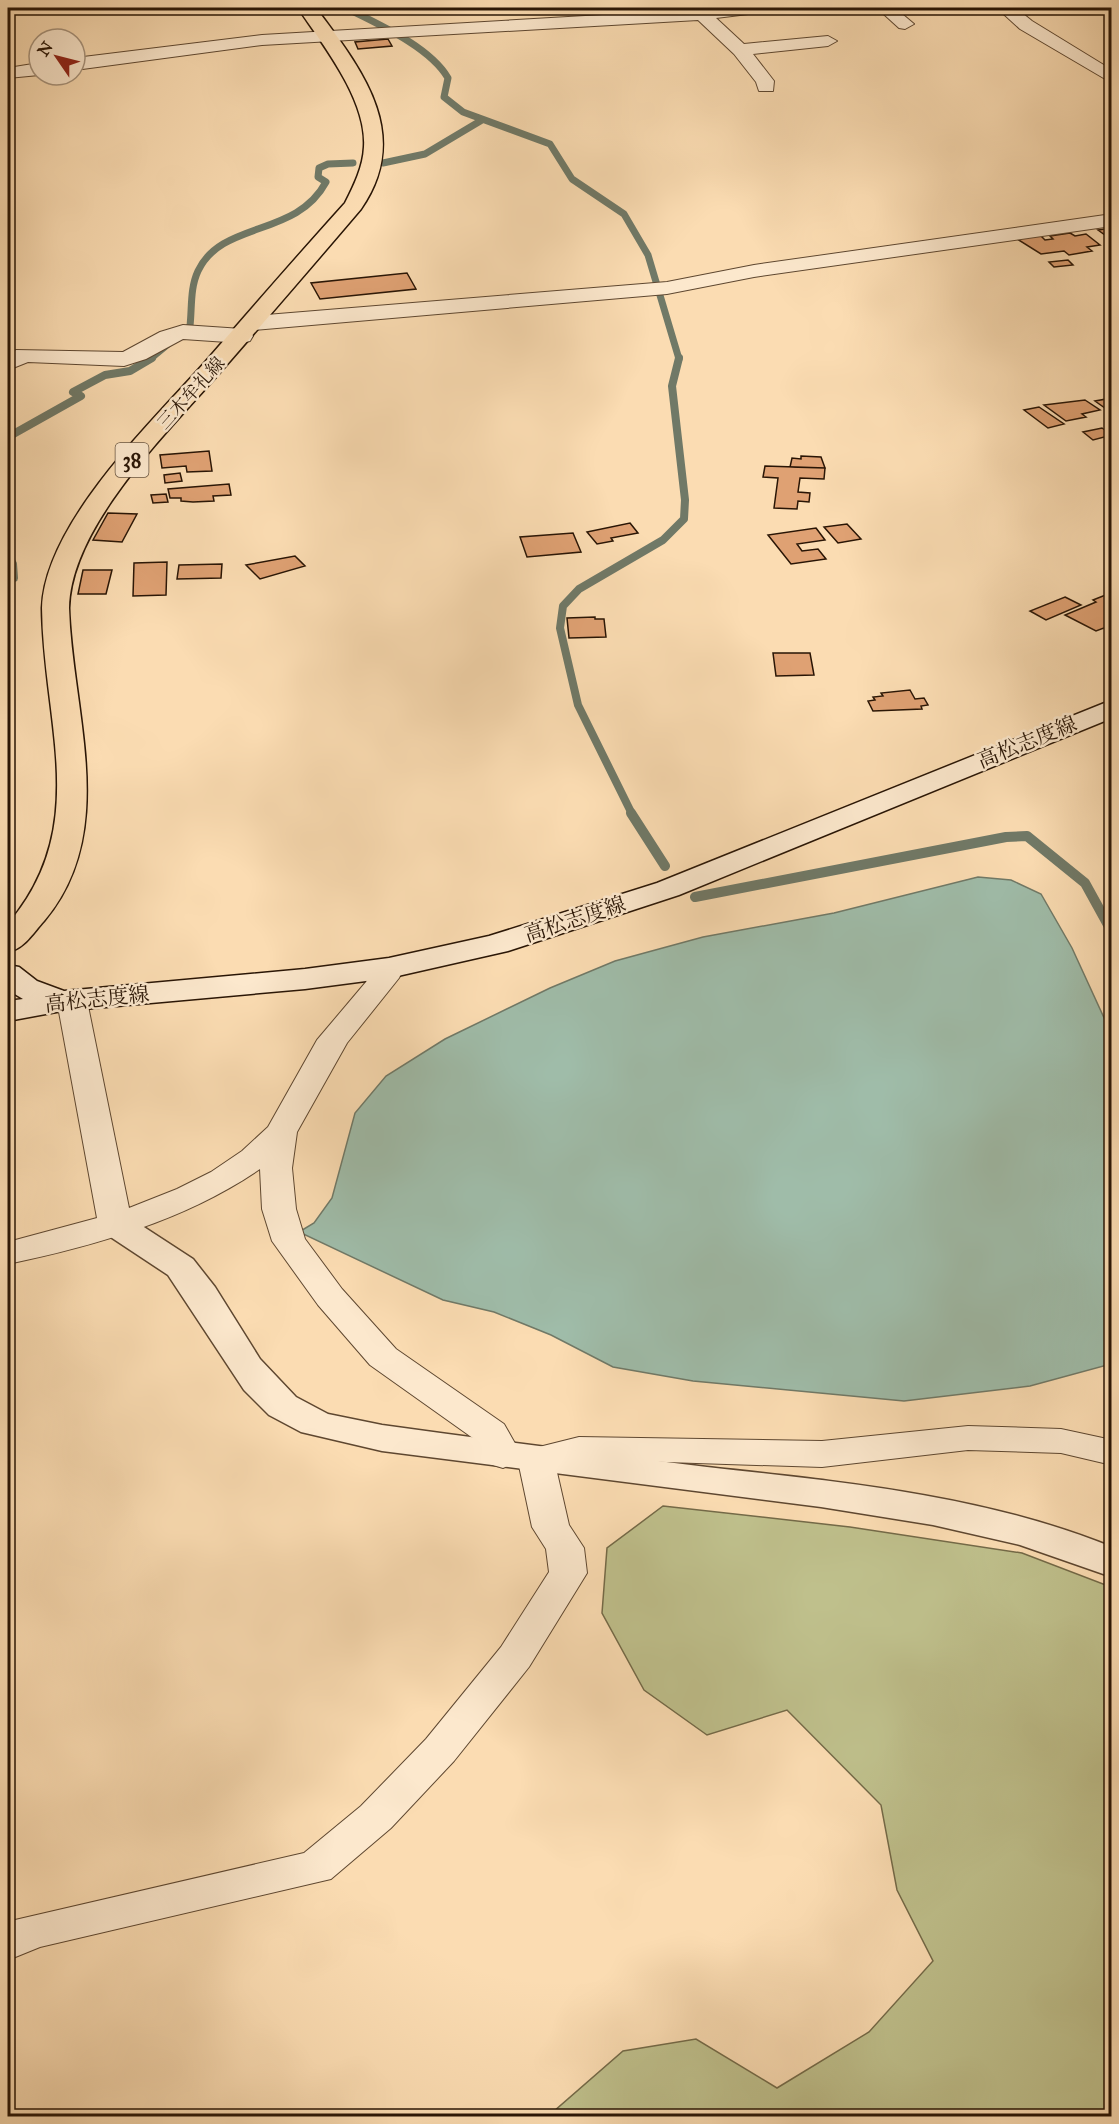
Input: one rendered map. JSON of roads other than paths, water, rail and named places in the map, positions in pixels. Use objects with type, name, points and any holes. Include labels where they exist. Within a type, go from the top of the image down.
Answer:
[{"type":"main road","name":"三木牟礼線","points":[[8,943],[22,928],[42,898],[70,844],[74,815],[74,784],[65,717],[57,621],[56,602],[61,576],[91,513],[121,472],[354,205],[373,165],[375,145],[369,106],[307,8]]},
{"type":"main road","name":"高松志度線","points":[[8,1011],[67,1001],[305,979],[389,968],[497,944],[668,889],[1112,708]]},
{"type":"main road","points":[[8,954],[39,917],[42,898]]},
{"type":"main road","points":[[8,974],[16,984],[31,992],[67,1001]]},
{"type":"main road","points":[[115,1224],[128,1235],[176,1262],[198,1288],[251,1376],[272,1401],[301,1418],[341,1430],[519,1458],[825,1494],[919,1509],[995,1523],[1070,1545],[1112,1563]]},
{"type":"street","points":[[87,62],[242,42],[326,35],[756,8]]},
{"type":"street","points":[[885,8],[905,24]]},
{"type":"street","points":[[1006,8],[1026,25],[1112,78]]},
{"type":"street","points":[[699,11],[740,50],[765,81],[766,87]]},
{"type":"street","points":[[740,50],[828,41]]},
{"type":"street","points":[[8,73],[27,71]]},
{"type":"street","points":[[8,363],[24,355],[124,359],[136,357],[175,334],[184,332],[247,330],[659,288],[754,271],[1112,220]]},
{"type":"street","points":[[8,1253],[115,1224],[230,1177],[257,1157],[281,1132],[334,1039],[382,984],[389,968]]},
{"type":"street","points":[[67,1001],[115,1224]]},
{"type":"street","points":[[8,1943],[30,1932],[316,1867],[376,1817],[440,1750],[515,1657],[568,1573],[565,1548],[551,1527],[519,1458],[491,1433],[384,1357],[330,1297],[290,1241],[279,1209],[276,1168],[281,1132]]},
{"type":"street","points":[[519,1458],[591,1450],[822,1454],[968,1438],[1061,1441],[1112,1453]]},
{"type":"waterway","points":[[346,8],[402,37],[429,56],[448,78],[444,97],[463,112],[550,144],[572,179],[624,214],[648,255],[679,359]]},
{"type":"waterway","points":[[383,163],[425,154],[482,120]]},
{"type":"waterway","points":[[150,359],[190,326],[195,278],[209,255],[224,243],[279,221],[297,212],[313,200],[326,182],[318,177],[319,168],[328,164],[353,163]]},
{"type":"waterway","points":[[8,437],[81,396],[73,392],[105,375],[130,371],[152,358]]},
{"type":"waterway","points":[[632,814],[578,705],[560,628],[563,606],[579,589],[663,540],[684,519],[685,500],[672,386],[679,359]]},
{"type":"waterway","points":[[8,555],[13,564],[14,578],[8,580]]},
{"type":"waterway","points":[[631,813],[665,866]]},
{"type":"waterway","points":[[695,897],[1006,837],[1027,836],[1085,883],[1112,932]]}]
